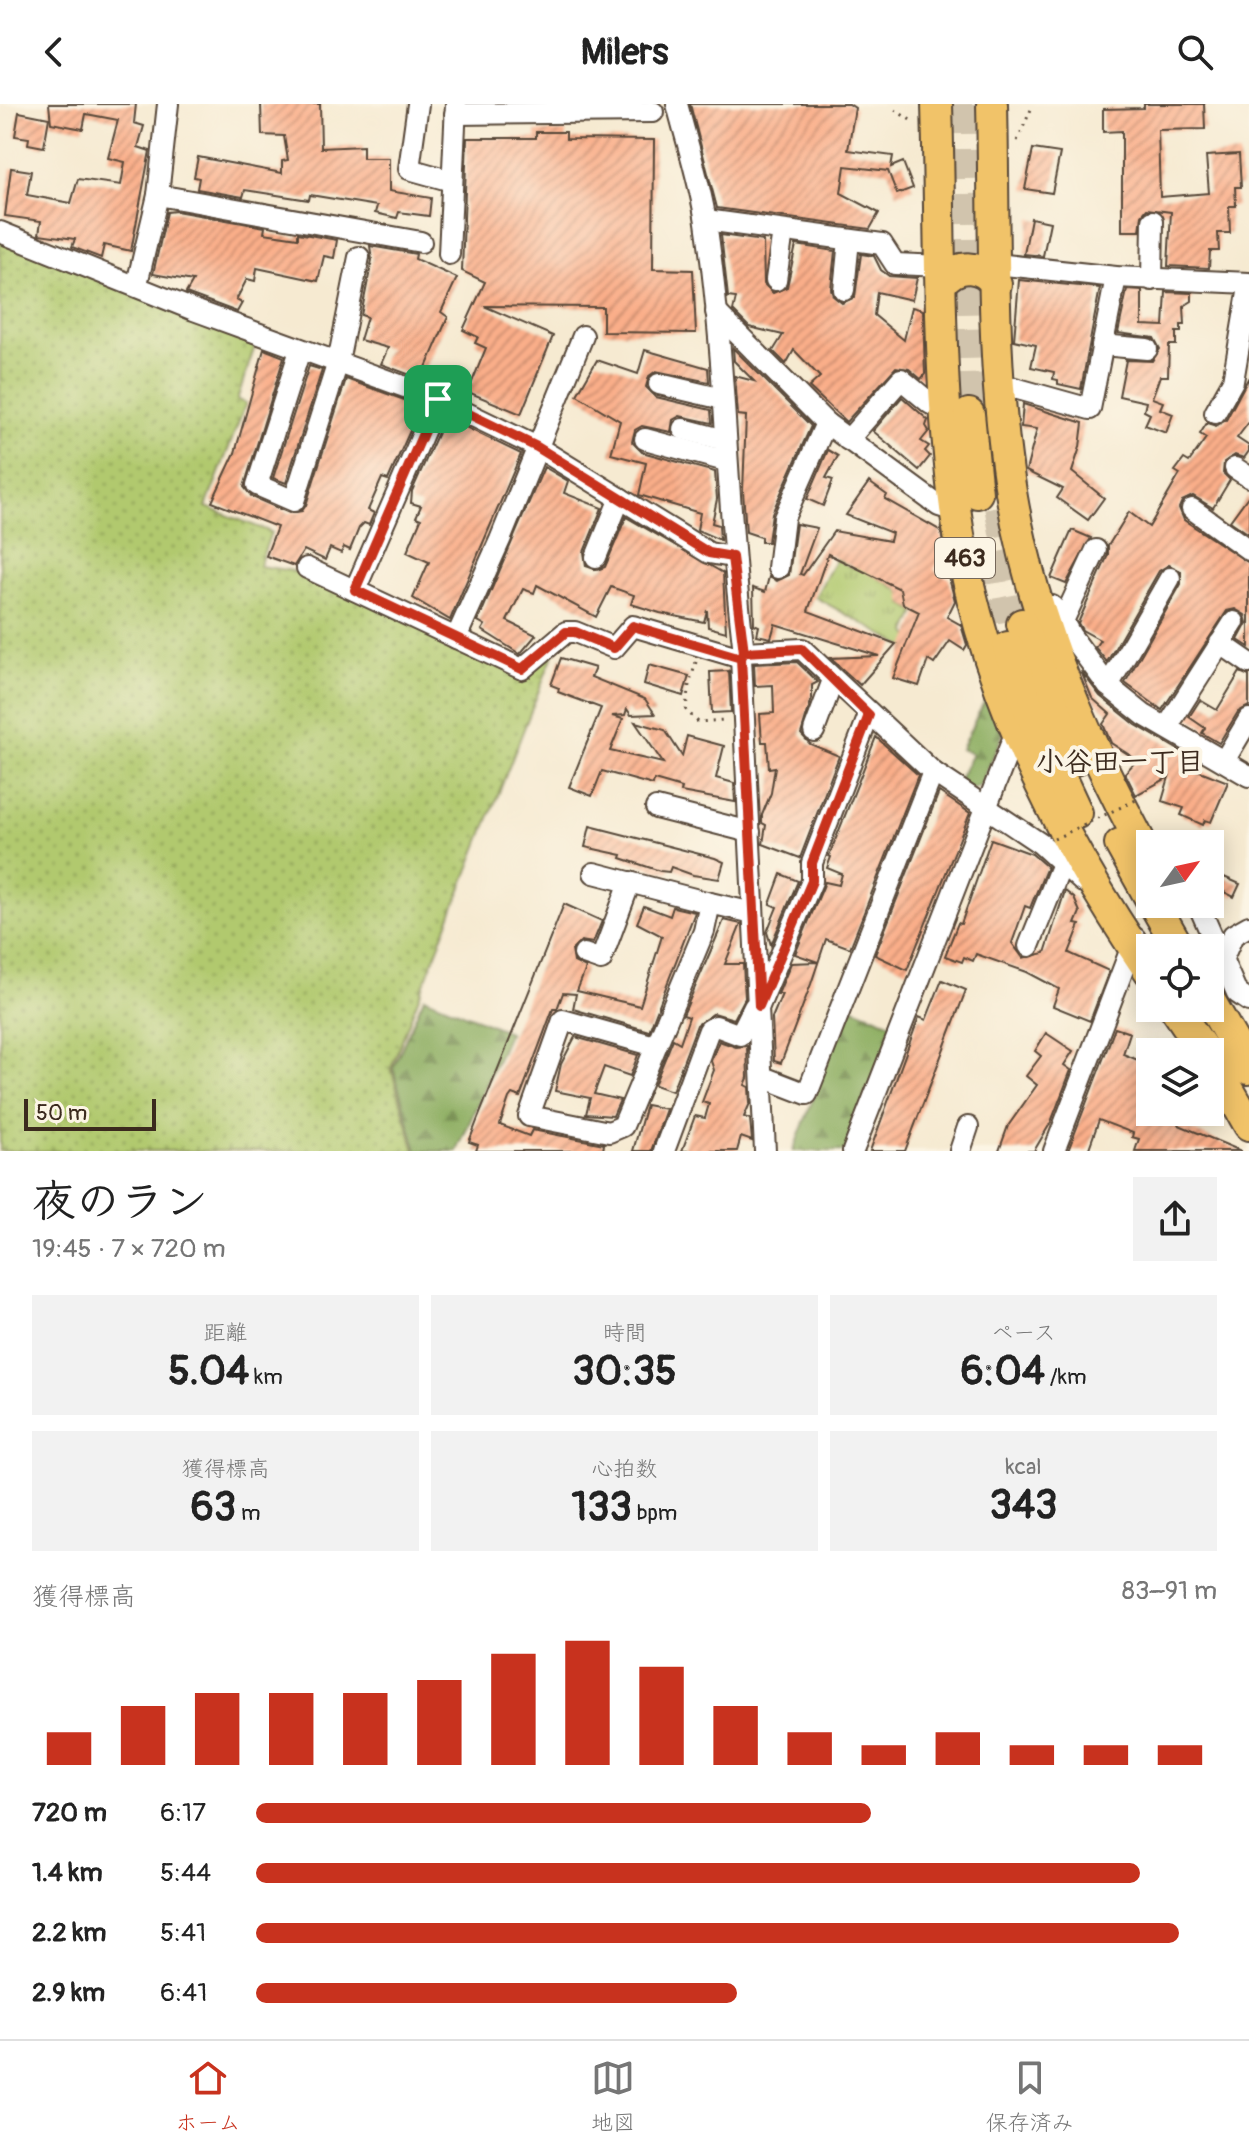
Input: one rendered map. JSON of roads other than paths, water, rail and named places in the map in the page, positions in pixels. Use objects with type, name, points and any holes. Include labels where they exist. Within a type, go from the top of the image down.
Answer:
[{"type":"highway","name":"463","points":[[937,104],[942,274],[968,404],[976,497],[1023,615],[1062,733],[1136,872]]},
{"type":"highway","name":"463","points":[[976,497],[968,404],[996,274],[992,104]]},
{"type":"highway","points":[[942,274],[972,268],[996,274]]},
{"type":"highway","name":"463","points":[[968,404],[1011,493],[1030,712],[1061,780],[1144,932]]},
{"type":"highway","name":"463","points":[[1023,615],[1016,731],[1035,776],[1106,904],[1144,932]]},
{"type":"highway","name":"463","points":[[1023,615],[1136,834]]},
{"type":"highway","points":[[1222,1022],[1249,1069]]},
{"type":"highway","points":[[1224,1082],[1249,1125]]},
{"type":"street","points":[[137,284],[158,195],[168,104]]},
{"type":"street","points":[[418,104],[409,169],[452,181]]},
{"type":"street","points":[[677,104],[706,220],[716,312],[732,557],[742,655],[765,1151]]},
{"type":"street","points":[[449,254],[455,109],[653,112]]},
{"type":"street","points":[[158,195],[421,242]]},
{"type":"street","points":[[706,220],[882,244],[895,264],[942,274]]},
{"type":"street","points":[[1152,280],[1153,221]]},
{"type":"street","points":[[776,280],[783,231]]},
{"type":"street","points":[[0,232],[300,350],[438,399],[537,447],[709,553],[732,557]]},
{"type":"street","points":[[844,290],[849,240]]},
{"type":"street","points":[[300,350],[257,485],[294,501],[338,362],[357,266],[335,268]]},
{"type":"street","points":[[996,274],[1249,285],[1233,381],[1215,413]]},
{"type":"street","points":[[848,440],[901,379],[931,404],[968,404],[1011,387],[1090,409],[1116,277]]},
{"type":"street","points":[[716,312],[826,423],[939,506],[976,497]]},
{"type":"street","points":[[456,638],[583,336]]},
{"type":"street","points":[[1102,345],[1147,349]]},
{"type":"street","points":[[659,384],[723,399]]},
{"type":"street","points":[[355,590],[438,399]]},
{"type":"street","points":[[778,568],[784,518],[826,423]]},
{"type":"street","points":[[683,429],[725,440]]},
{"type":"street","points":[[645,439],[726,461]]},
{"type":"street","points":[[596,557],[620,498]]},
{"type":"street","points":[[1192,509],[1249,550]]},
{"type":"street","points":[[1096,550],[1023,615],[1071,636],[1108,686],[1144,715],[1249,776]]},
{"type":"street","points":[[307,568],[522,669],[570,631],[614,648],[633,626],[701,647],[742,655],[802,649],[933,772],[1063,861],[1106,904]]},
{"type":"street","points":[[1108,686],[1170,578]]},
{"type":"street","points":[[1167,727],[1234,622]]},
{"type":"street","points":[[1220,643],[1249,663]]},
{"type":"street","points":[[814,731],[833,680]]},
{"type":"street","points":[[664,1151],[709,1030],[716,1026],[740,1035],[754,1007],[759,1006],[812,881],[812,863],[869,715]]},
{"type":"street","points":[[1224,761],[1249,719]]},
{"type":"street","points":[[853,1151],[1016,731]]},
{"type":"street","points":[[763,1077],[807,1094],[933,772]]},
{"type":"street","points":[[656,808],[750,832]]},
{"type":"street","points":[[1029,946],[1063,861]]},
{"type":"street","points":[[594,873],[753,913]]},
{"type":"street","points":[[584,954],[601,960],[630,882]]},
{"type":"street","points":[[655,1046],[563,1020],[529,1116],[609,1132],[623,1126],[704,931],[710,903]]},
{"type":"street","points":[[1224,942],[1249,926]]},
{"type":"street","points":[[1054,1151],[1144,932]]},
{"type":"street","points":[[1224,974],[1237,993],[1249,1001]]},
{"type":"street","points":[[960,1151],[968,1127]]},
{"type":"tunnel","points":[[962,104],[969,414]]},
{"type":"tunnel","points":[[999,506],[1022,624]]},
{"type":"tunnel","points":[[988,554],[999,623]]},
{"type":"district","name":"小谷田一丁目","points":[[1120,762]]}]
